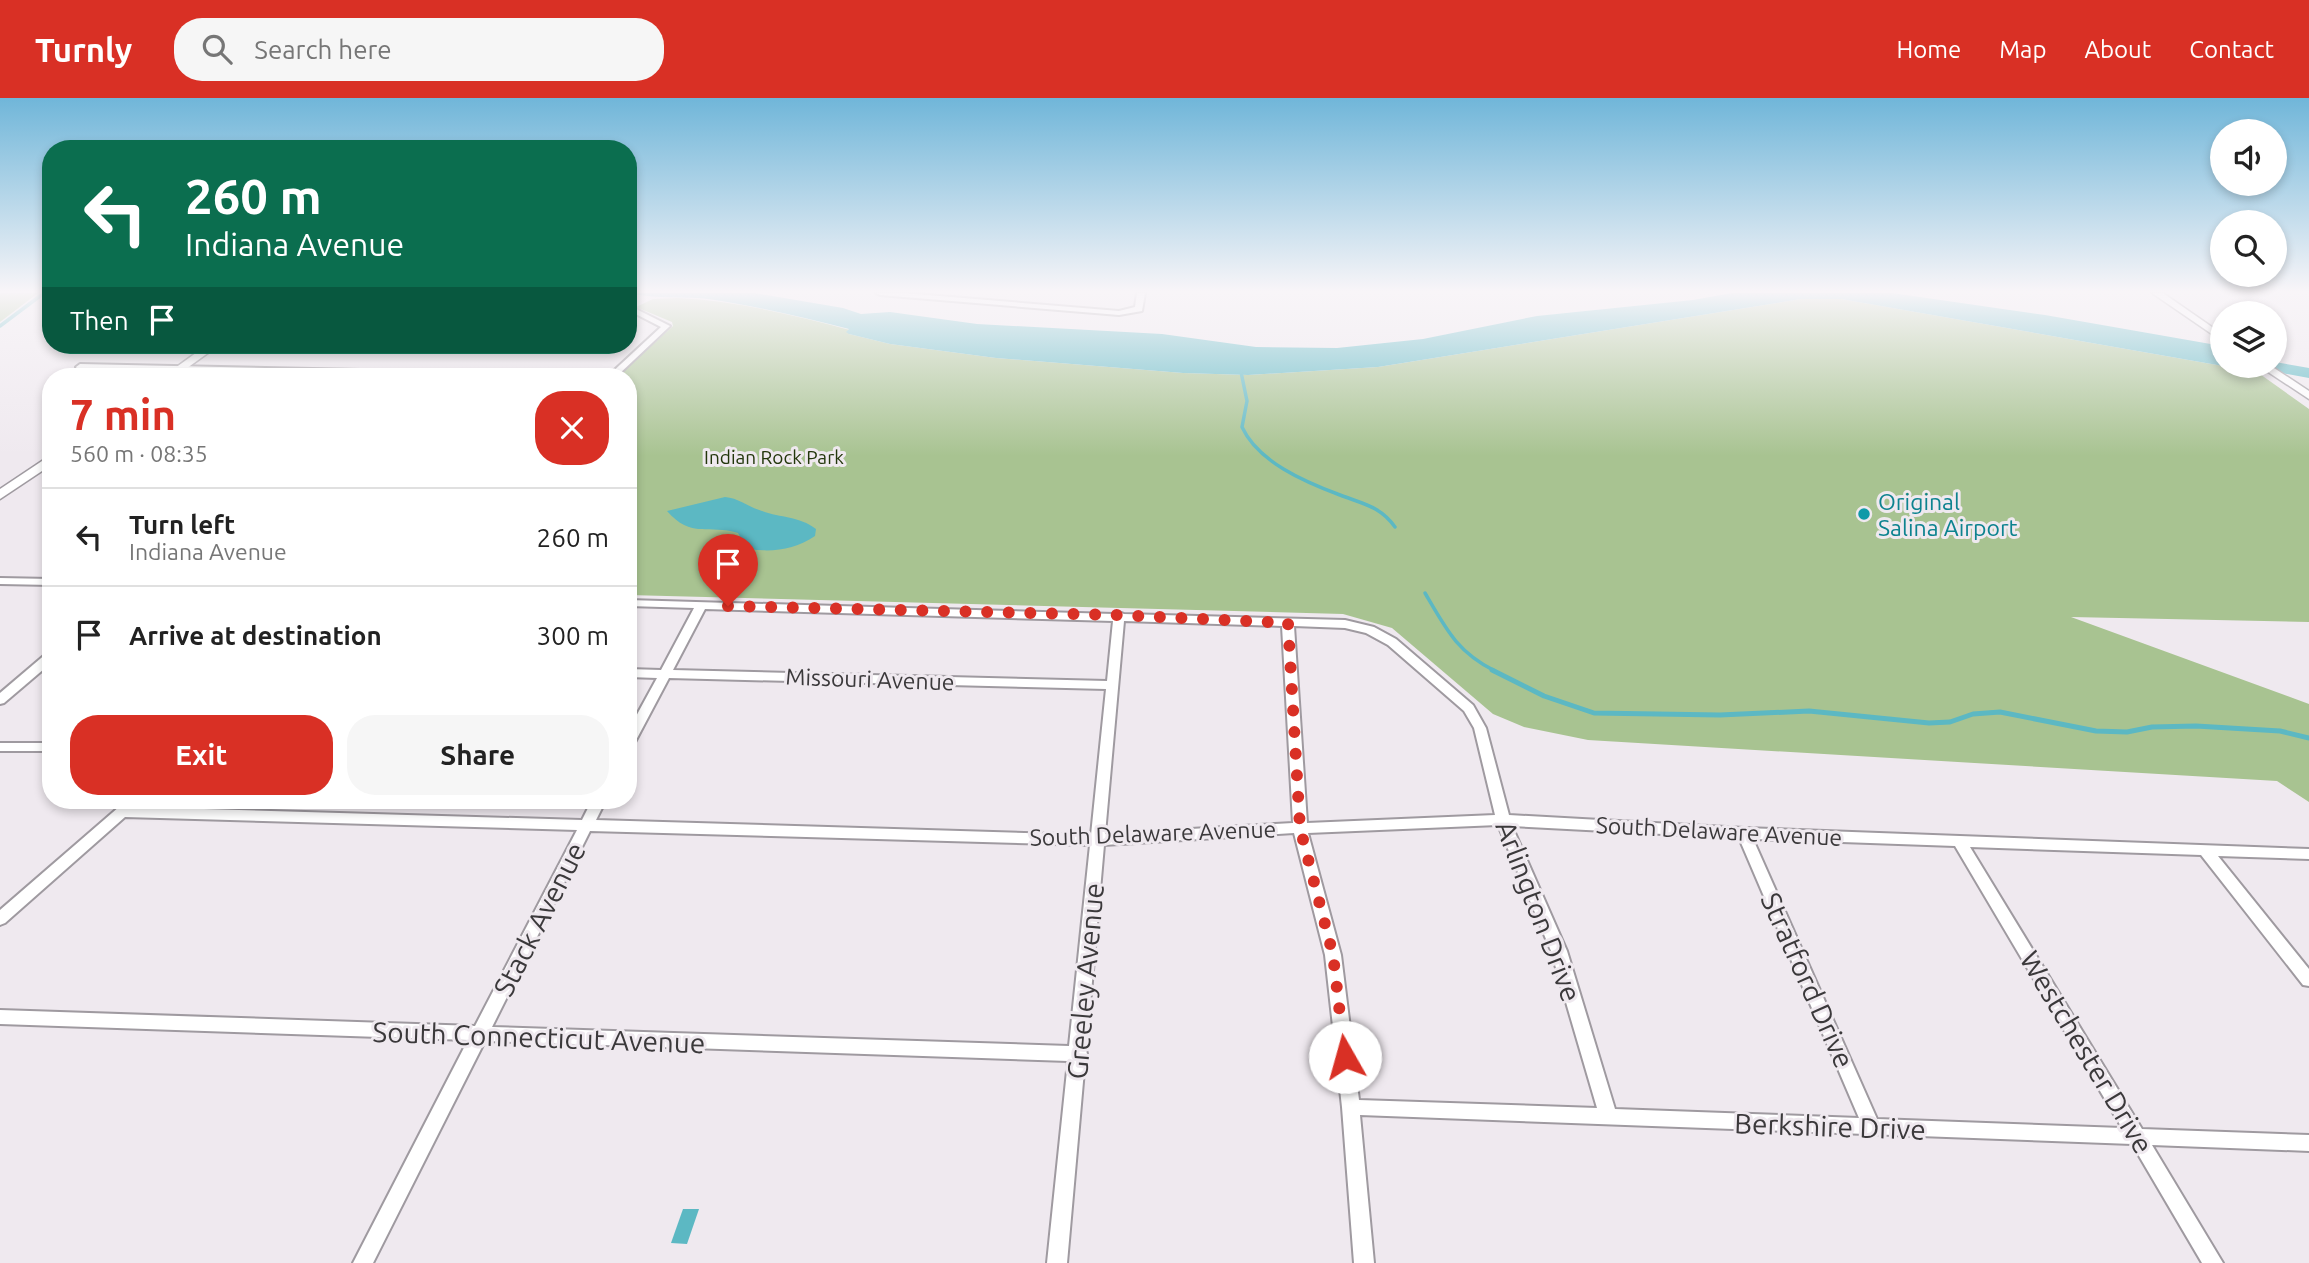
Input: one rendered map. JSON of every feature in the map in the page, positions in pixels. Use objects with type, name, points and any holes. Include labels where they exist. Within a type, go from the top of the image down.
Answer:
[{"type":"street","points":[[181,368],[201,354]]},
{"type":"street","points":[[621,368],[636,354]]},
{"type":"street","points":[[80,367],[130,368]]},
{"type":"street","points":[[2282,378],[2309,396]]},
{"type":"street","points":[[0,495],[42,465]]},
{"type":"street","points":[[0,581],[42,582]]},
{"type":"street","points":[[637,603],[1119,615],[1288,623],[1300,828],[1333,955],[1352,1107],[1364,1263]]},
{"type":"street","points":[[637,727],[701,605]]},
{"type":"street","name":"Greeley Avenue","points":[[1057,1263],[1119,615]]},
{"type":"street","name":"Arlington Drive","points":[[1288,623],[1345,624],[1370,630],[1392,642],[1469,708],[1480,728],[1503,820],[1559,951],[1608,1116]]},
{"type":"street","points":[[0,700],[42,664]]},
{"type":"street","name":"Missouri Avenue","points":[[637,673],[1112,685]]},
{"type":"street","points":[[0,747],[42,747]]},
{"type":"street","points":[[0,919],[125,809]]},
{"type":"street","name":"Stack Avenue","points":[[363,1263],[595,809]]},
{"type":"street","name":"South Delaware Avenue","points":[[122,812],[1098,840],[1503,820],[1744,833],[2309,854]]},
{"type":"street","name":"Stratford Drive","points":[[1744,833],[1872,1128]]},
{"type":"street","name":"Westchester Drive","points":[[1959,841],[2213,1263]]},
{"type":"street","points":[[2205,850],[2309,980]]},
{"type":"street","name":"South Connecticut Avenue","points":[[0,1017],[1079,1055]]},
{"type":"street","name":"Berkshire Drive","points":[[1352,1107],[2309,1143]]},
{"type":"green space","name":"Indian Rock Park","points":[[649,347],[915,347],[996,358],[1183,373],[1248,375],[1378,367],[1500,347],[2117,347],[2210,364],[2210,378],[2265,378],[2309,409],[2309,622],[2071,617],[2309,704],[2309,802],[2277,781],[1588,740],[1524,727],[1493,714],[1392,628],[1343,614],[637,595],[637,368],[627,368]]},
{"type":"water","points":[[915,347],[1500,347],[1378,367],[1248,375],[1183,373],[996,358]]},
{"type":"water","points":[[2116,347],[2210,347],[2210,364]]},
{"type":"water","points":[[725,497],[803,522],[816,529],[815,536],[788,548],[748,549],[738,547],[742,540],[738,533],[692,528],[676,520],[667,511]]},
{"type":"water","points":[[683,1209],[699,1209],[687,1244],[671,1243]]},
{"type":"waterway","points":[[2287,369],[2309,373]]},
{"type":"waterway","points":[[1241,372],[1247,401],[1242,427],[1259,451],[1298,477],[1377,510],[1395,527]]},
{"type":"waterway","points":[[1425,593],[1446,628],[1462,647],[1495,671]]},
{"type":"waterway","points":[[1492,670],[1544,696],[1594,713],[1720,715],[1809,711],[1929,723],[1950,722],[1973,714],[2000,712],[2096,731],[2127,732],[2152,727],[2196,726],[2280,731],[2309,738]]},
{"type":"place","name":"Original Salina Airport","points":[[1864,514]]},
{"type":"route","points":[[728,606],[1119,615],[1288,623],[1300,828],[1333,955],[1345,1057]]}]
